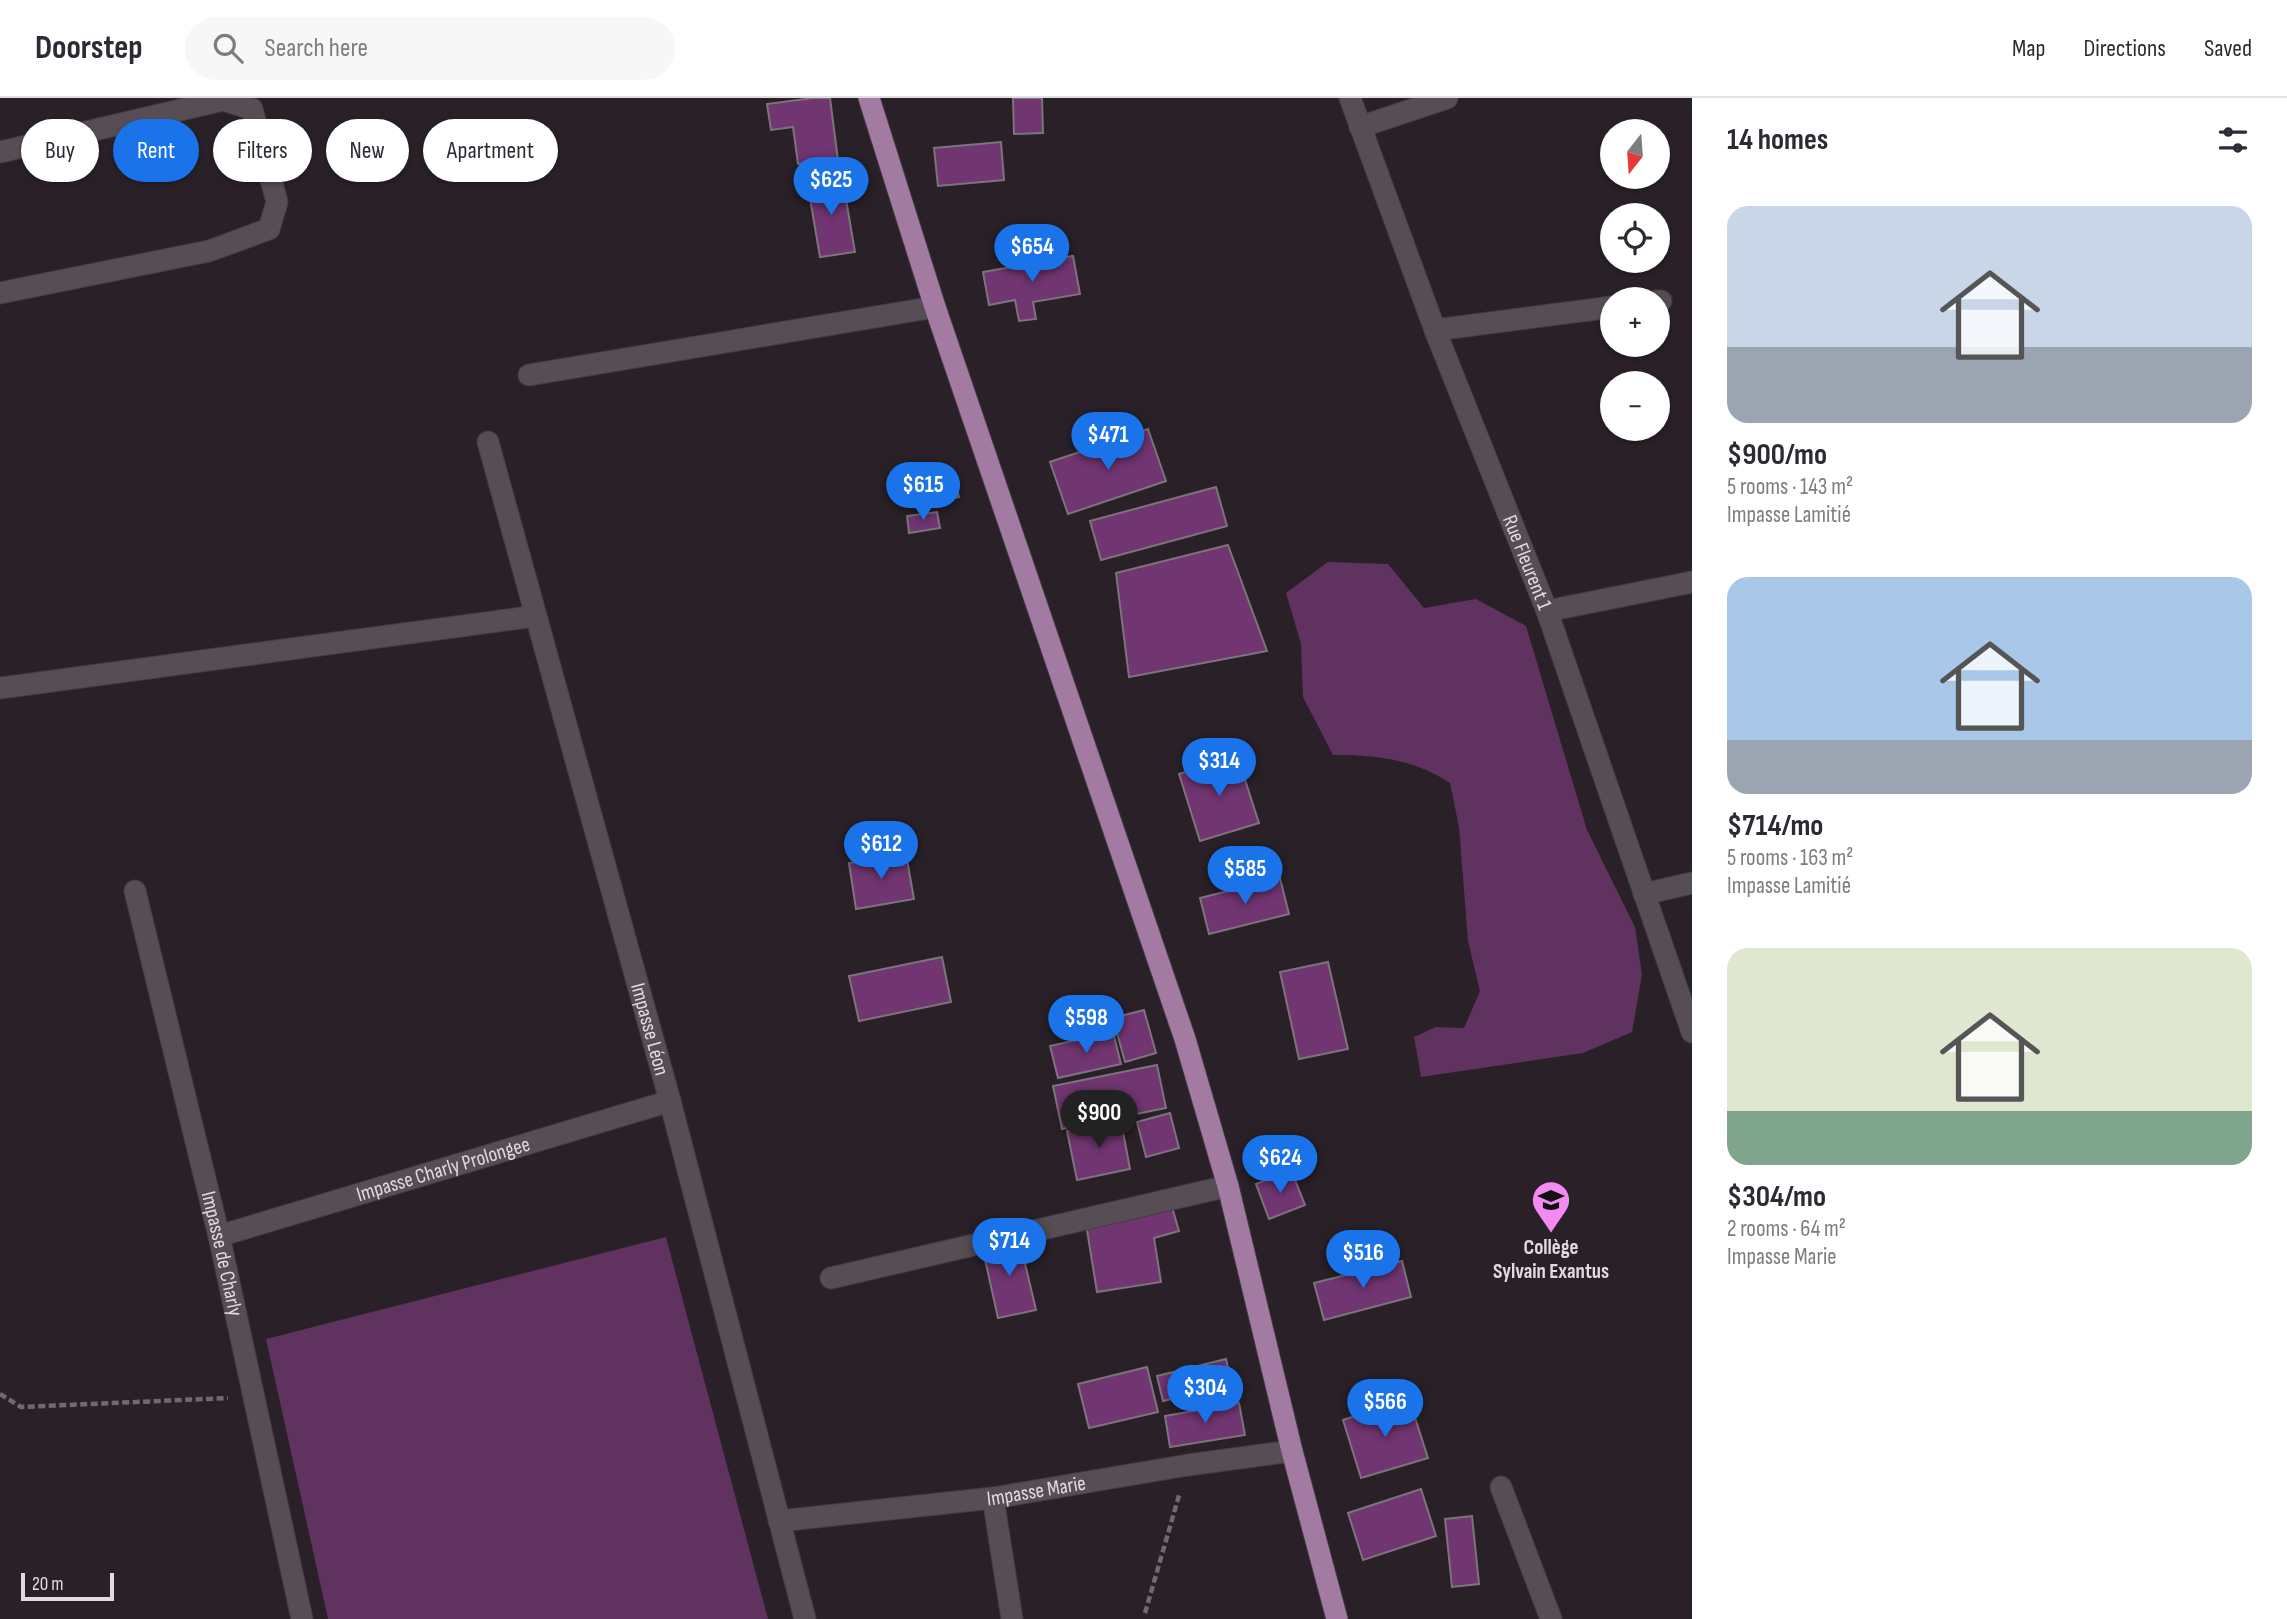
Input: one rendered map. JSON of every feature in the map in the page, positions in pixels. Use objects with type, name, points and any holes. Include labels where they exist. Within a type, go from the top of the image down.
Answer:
[{"type":"main road","points":[[869,98],[935,307],[1185,1039],[1228,1186],[1292,1451],[1337,1619]]},
{"type":"street","name":"Rue Fleurent 1","points":[[1349,98],[1435,330],[1546,611],[1692,1032]]},
{"type":"street","points":[[1360,127],[1447,98]]},
{"type":"street","points":[[0,152],[223,100],[258,104],[278,202],[269,229],[209,251],[0,293]]},
{"type":"street","points":[[530,375],[935,307]]},
{"type":"street","points":[[1435,330],[1600,309]]},
{"type":"street","name":"Impasse Léon","points":[[488,442],[670,1101],[804,1619]]},
{"type":"street","points":[[1546,611],[1692,582]]},
{"type":"street","points":[[0,688],[536,615]]},
{"type":"street","points":[[1644,894],[1692,883]]},
{"type":"street","name":"Impasse de Charly","points":[[135,891],[219,1236],[302,1619]]},
{"type":"street","name":"Impasse Charly Prolongee","points":[[219,1236],[670,1101]]},
{"type":"street","points":[[831,1278],[1228,1186]]},
{"type":"street","name":"Impasse Marie","points":[[779,1521],[993,1498],[1188,1465],[1292,1451]]},
{"type":"street","points":[[1501,1487],[1551,1619]]},
{"type":"street","points":[[993,1498],[1012,1619]]},
{"type":"path","points":[[0,1394],[21,1407],[253,1396]]},
{"type":"path","points":[[1145,1613],[1188,1465]]},
{"type":"shaded area","points":[[1328,562],[1388,564],[1424,608],[1476,599],[1526,626],[1587,830],[1635,927],[1642,975],[1632,1032],[1583,1053],[1421,1077],[1414,1037],[1436,1027],[1464,1028],[1480,991],[1468,941],[1459,827],[1450,783],[1422,769],[1394,760],[1333,755],[1303,697],[1301,644],[1286,593]]},
{"type":"shaded area","points":[[666,1237],[768,1619],[328,1619],[266,1339]]},
{"type":"building","points":[[830,98],[838,160],[798,164],[793,127],[771,130],[767,104]]},
{"type":"building","points":[[1013,98],[1042,98],[1043,133],[1014,134]]},
{"type":"building","points":[[1001,142],[1004,180],[938,186],[934,148]]},
{"type":"building","points":[[842,176],[855,252],[820,257],[807,181]]},
{"type":"building","points":[[1073,256],[1080,294],[1033,302],[1036,319],[1019,321],[1015,300],[989,305],[983,272]]},
{"type":"building","points":[[1148,429],[1166,481],[1068,514],[1050,462]]},
{"type":"building","points":[[953,473],[959,497],[946,500],[941,476]]},
{"type":"building","points":[[1216,487],[1227,526],[1101,560],[1090,521]]},
{"type":"building","points":[[937,512],[940,528],[909,533],[907,516]]},
{"type":"building","points":[[1228,545],[1267,651],[1129,677],[1116,573]]},
{"type":"building","points":[[1237,755],[1259,823],[1200,841],[1179,774]]},
{"type":"building","points":[[906,854],[914,899],[856,909],[849,863]]},
{"type":"building","points":[[1280,878],[1289,914],[1209,934],[1200,898]]},
{"type":"building","points":[[942,957],[951,1002],[859,1021],[849,976]]},
{"type":"building","points":[[1328,962],[1348,1049],[1299,1059],[1280,972]]},
{"type":"building","points":[[1144,1010],[1156,1053],[1125,1062],[1113,1018]]},
{"type":"building","points":[[1113,1032],[1121,1064],[1058,1078],[1050,1046]]},
{"type":"building","points":[[1157,1065],[1166,1108],[1062,1129],[1053,1086]]},
{"type":"building","points":[[1170,1113],[1179,1148],[1146,1157],[1137,1122]]},
{"type":"building","points":[[1121,1121],[1130,1169],[1077,1180],[1067,1131]]},
{"type":"building","points":[[1291,1170],[1305,1205],[1269,1219],[1256,1184]]},
{"type":"building","points":[[1172,1207],[1179,1231],[1154,1238],[1161,1282],[1097,1292],[1086,1224]]},
{"type":"building","points":[[1019,1238],[1036,1310],[998,1318],[982,1246]]},
{"type":"building","points":[[1402,1261],[1411,1297],[1324,1320],[1314,1283]]},
{"type":"building","points":[[1226,1359],[1232,1385],[1163,1401],[1157,1376]]},
{"type":"building","points":[[1147,1367],[1158,1412],[1089,1428],[1078,1384]]},
{"type":"building","points":[[1409,1399],[1428,1458],[1361,1478],[1343,1420]]},
{"type":"building","points":[[1239,1403],[1245,1435],[1170,1447],[1165,1416]]},
{"type":"building","points":[[1421,1489],[1436,1536],[1363,1560],[1348,1513]]},
{"type":"building","points":[[1472,1516],[1479,1584],[1452,1587],[1445,1519]]},
{"type":"place","name":"Collège Sylvain Exantus","points":[[1551,1234]]}]
